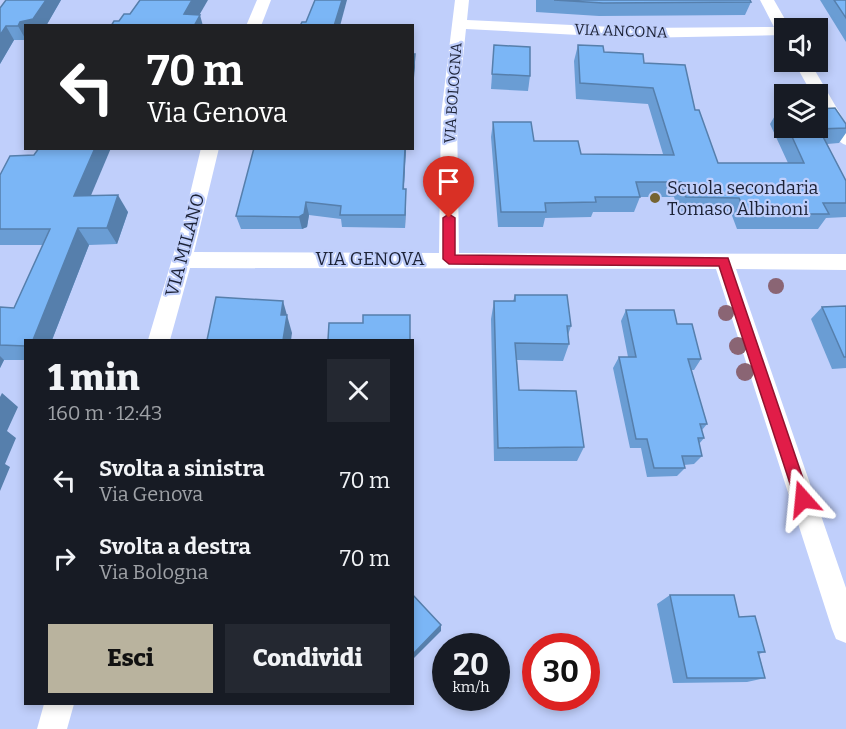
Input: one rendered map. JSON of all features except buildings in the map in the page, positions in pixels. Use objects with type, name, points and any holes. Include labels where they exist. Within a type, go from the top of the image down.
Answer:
[{"type":"street","points":[[254,24],[264,0]]},
{"type":"street","name":"VIA BOLOGNA","points":[[449,259],[449,115],[462,0]]},
{"type":"street","points":[[767,0],[777,18]]},
{"type":"street","name":"VIA ANCONA","points":[[458,24],[635,33],[774,31]]},
{"type":"street","points":[[808,72],[846,139]]},
{"type":"street","name":"VIA MILANO","points":[[159,339],[210,150]]},
{"type":"street","name":"VIA GENOVA","points":[[182,260],[449,259],[846,262]]},
{"type":"street","points":[[723,261],[846,629]]},
{"type":"street","points":[[52,729],[59,705]]},
{"type":"place","name":"Scuola secondaria Tomaso Albinoni","points":[[655,198]]},
{"type":"route","points":[[449,218],[449,259],[723,261],[803,499]]}]
